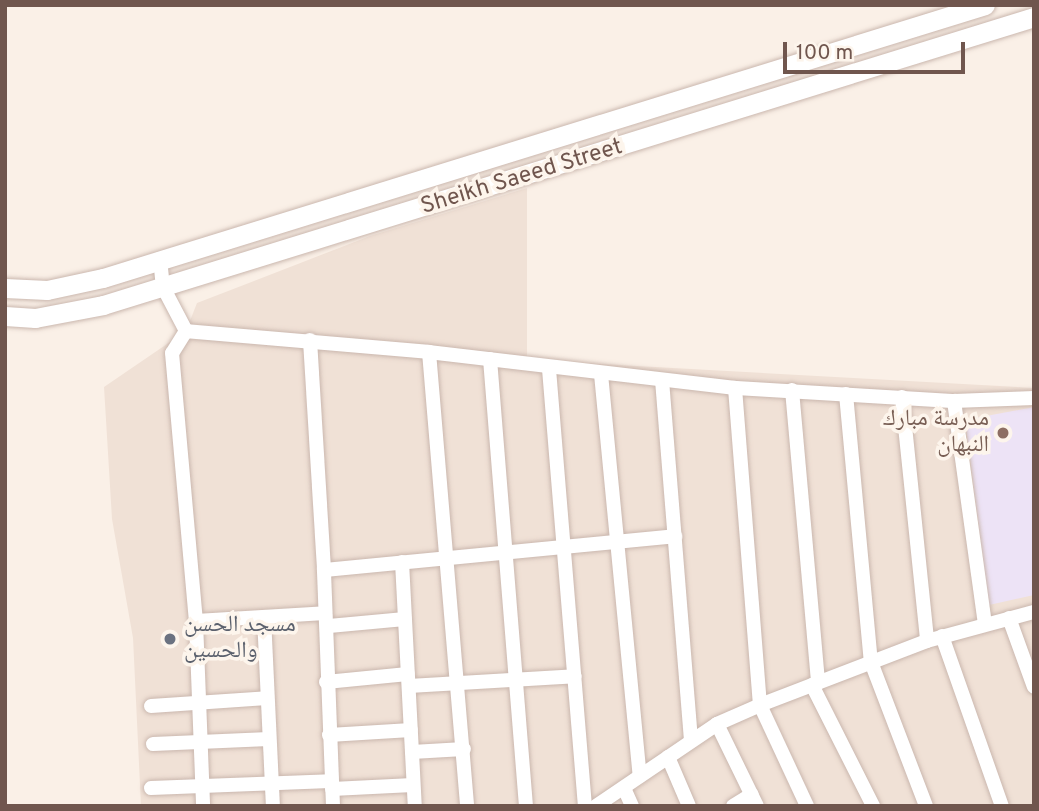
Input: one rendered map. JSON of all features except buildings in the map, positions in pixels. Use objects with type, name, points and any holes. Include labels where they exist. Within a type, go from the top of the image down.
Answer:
[{"type":"main road","name":"Sheikh Saeed Street","points":[[5,288],[74,285],[985,5]]},
{"type":"main road","name":"Sheikh Saeed Street","points":[[5,316],[35,318],[73,312],[163,287],[1034,17]]},
{"type":"street","points":[[160,259],[163,287],[186,331]]},
{"type":"street","points":[[186,331],[429,352],[550,369],[735,388],[954,401],[1034,398]]},
{"type":"street","points":[[186,331],[172,353],[196,621],[203,806]]},
{"type":"street","points":[[310,340],[327,619],[326,682],[332,806]]},
{"type":"street","points":[[429,352],[449,557],[467,806]]},
{"type":"street","points":[[490,359],[526,806]]},
{"type":"street","points":[[550,369],[585,806]]},
{"type":"street","points":[[601,374],[640,776]]},
{"type":"street","points":[[662,380],[691,741]]},
{"type":"street","points":[[735,388],[760,705],[807,806]]},
{"type":"street","points":[[792,390],[815,684],[873,806]]},
{"type":"street","points":[[846,394],[871,662],[926,806]]},
{"type":"street","points":[[902,397],[927,641]]},
{"type":"street","points":[[954,401],[985,624]]},
{"type":"street","points":[[324,570],[675,536]]},
{"type":"street","points":[[402,562],[415,806]]},
{"type":"street","points":[[596,806],[717,724],[927,641],[1034,612]]},
{"type":"street","points":[[196,621],[264,618],[405,619]]},
{"type":"street","points":[[264,618],[273,806]]},
{"type":"street","points":[[1009,618],[1034,687]]},
{"type":"street","points":[[942,636],[1002,806]]},
{"type":"street","points":[[326,682],[409,680],[459,683],[575,677]]},
{"type":"street","points":[[151,706],[267,698]]},
{"type":"street","points":[[717,724],[754,800],[733,806]]},
{"type":"street","points":[[329,735],[411,730]]},
{"type":"street","points":[[153,744],[269,739]]},
{"type":"street","points":[[412,752],[464,749]]},
{"type":"street","points":[[668,757],[689,806]]},
{"type":"street","points":[[151,788],[271,784],[413,785]]},
{"type":"street","points":[[624,788],[632,806]]},
{"type":"shaded area","points":[[527,188],[527,360],[1034,388],[1034,806],[141,806],[133,638],[112,519],[104,387],[186,331],[197,303],[370,236]]},
{"type":"shaded area","points":[[1034,407],[1034,595],[989,605],[965,420]]},
{"type":"place","name":"مدرسة مبارك النبهان","points":[[1003,433]]},
{"type":"place","name":"مسجد الحسن والحسين","points":[[170,639]]}]
